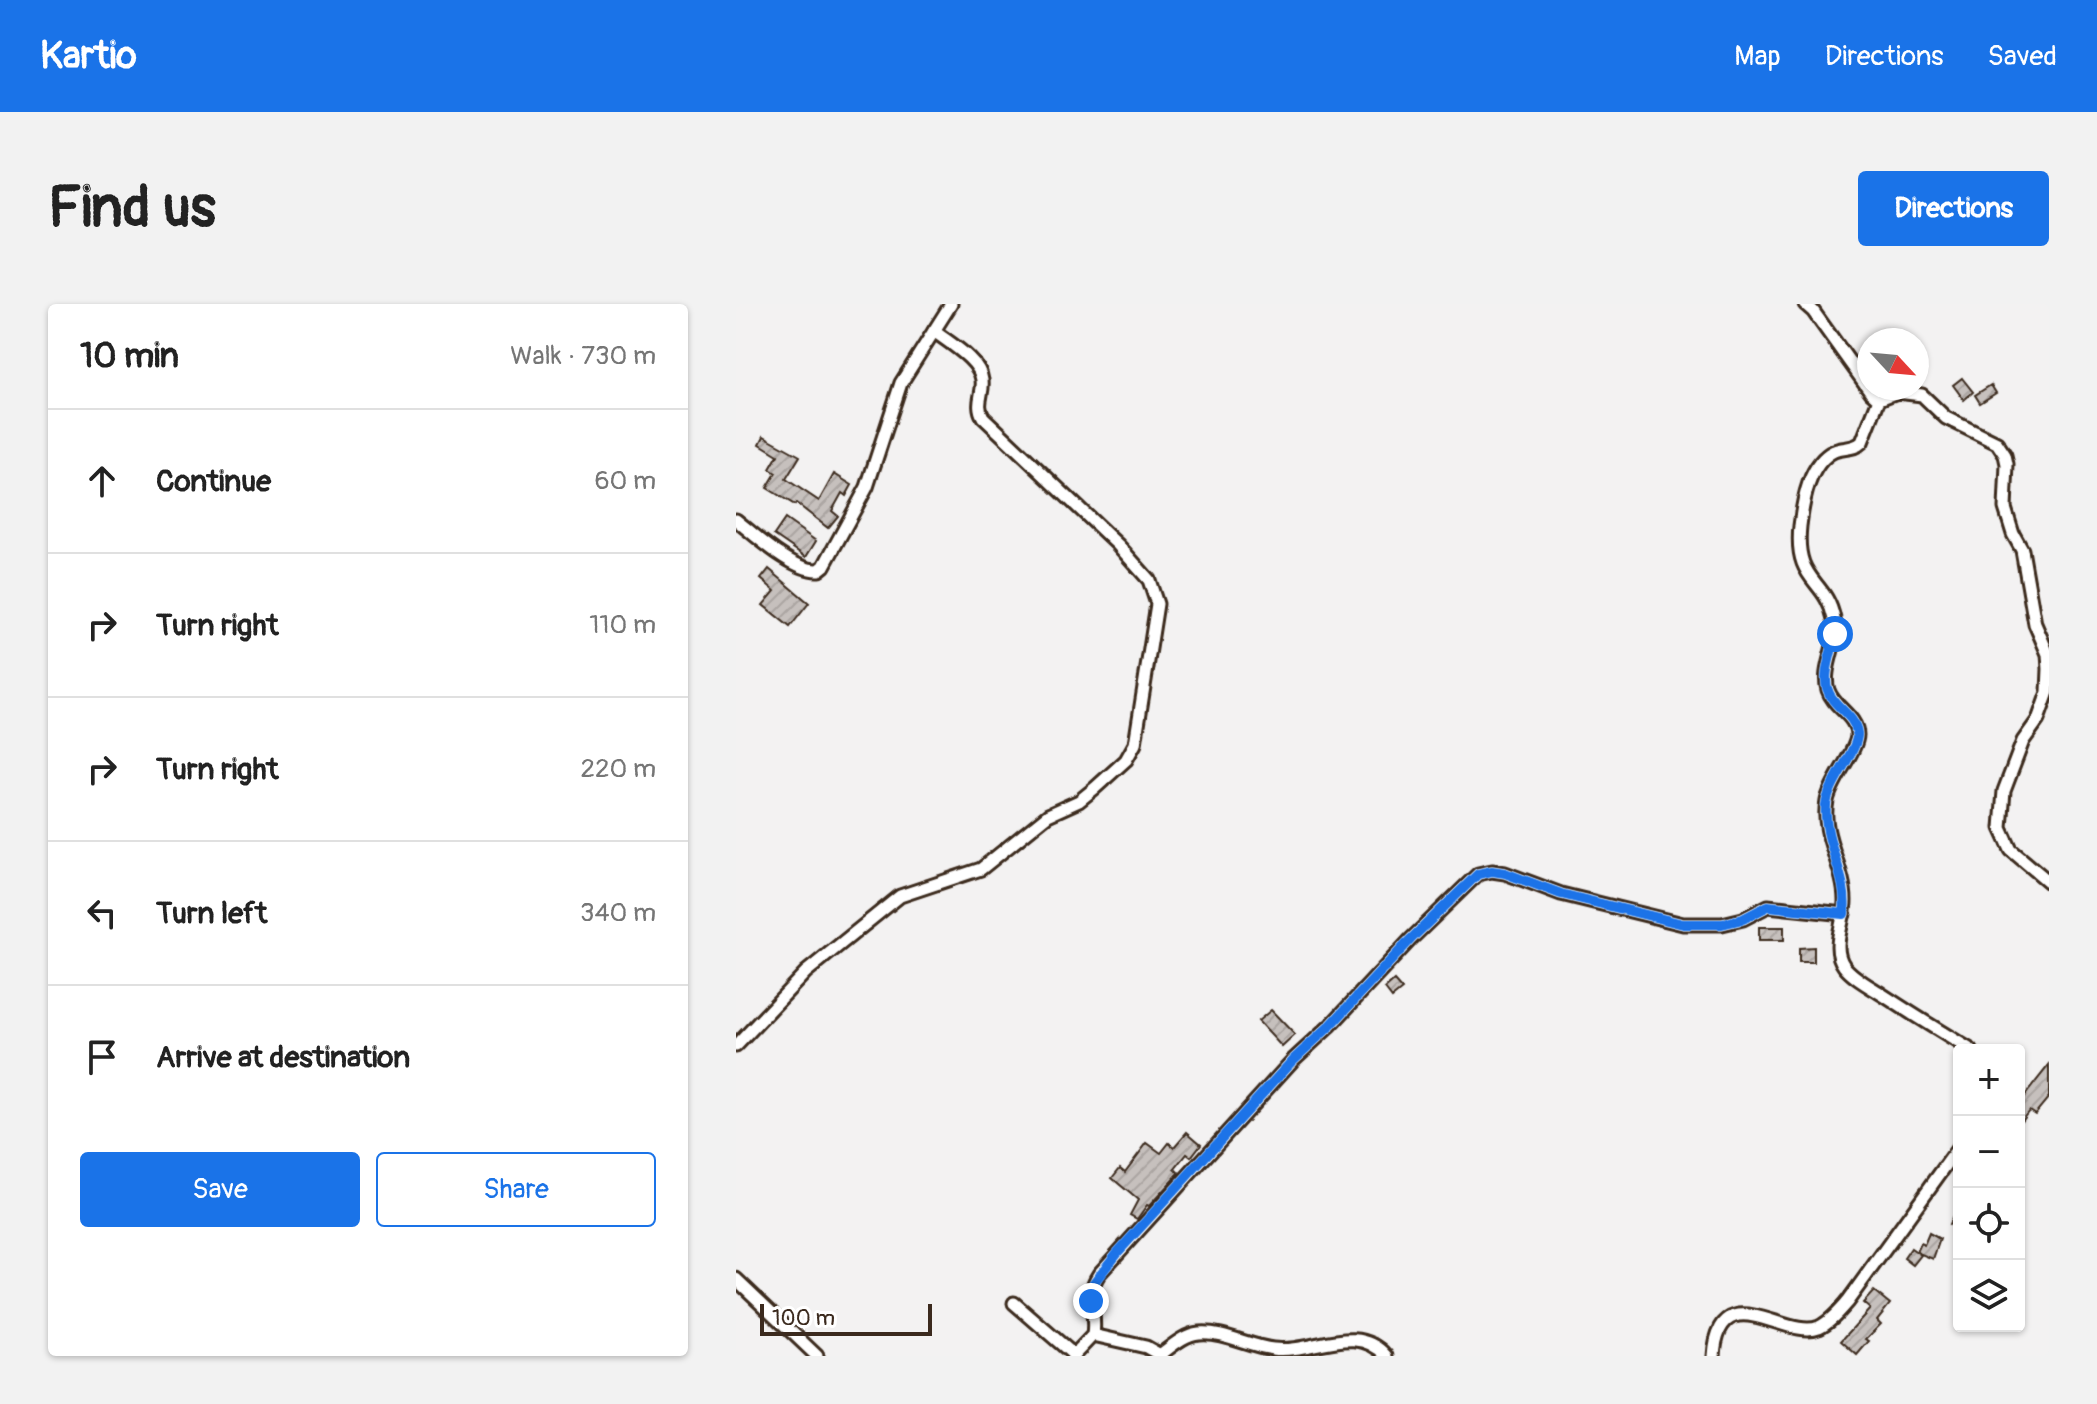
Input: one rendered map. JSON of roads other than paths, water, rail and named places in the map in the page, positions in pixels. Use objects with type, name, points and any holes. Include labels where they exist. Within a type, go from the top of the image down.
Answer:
[{"type":"street","points":[[736,520],[781,555],[804,568],[819,570],[824,566],[867,487],[901,383],[951,304]]},
{"type":"street","points":[[1805,304],[1857,372]]},
{"type":"street","points":[[736,1046],[806,972],[900,896],[981,869],[1048,815],[1079,801],[1126,760],[1135,744],[1157,604],[1152,586],[1102,529],[983,417],[978,406],[983,383],[980,373],[934,331]]},
{"type":"street","points":[[1879,400],[1862,442],[1857,447],[1836,450],[1815,469],[1800,525],[1801,565],[1830,604],[1835,621],[1827,687],[1834,703],[1851,718],[1857,731],[1856,740],[1829,791],[1826,804],[1827,829],[1846,900],[1838,946],[1845,967],[1863,982],[1961,1044]]},
{"type":"street","points":[[1927,400],[1946,418],[1989,438],[2002,449],[2007,464],[2005,508],[2022,550],[2035,624],[2048,654],[2048,692],[2038,720],[2023,741],[2004,791],[2001,828],[2011,850],[2049,882]]},
{"type":"street","points":[[1014,1303],[1073,1355],[1093,1335],[1091,1292],[1099,1274],[1293,1060],[1478,874],[1492,871],[1505,873],[1551,891],[1683,924],[1722,924],[1743,919],[1768,906],[1844,914]]},
{"type":"street","points":[[1714,1356],[1719,1332],[1726,1322],[1736,1316],[1761,1317],[1804,1329],[1818,1328],[1832,1317],[1847,1302],[1953,1155]]},
{"type":"street","points":[[736,1279],[817,1356]]},
{"type":"street","points":[[1093,1335],[1146,1347],[1162,1355],[1190,1334],[1205,1333],[1273,1349],[1367,1341],[1387,1356]]}]
